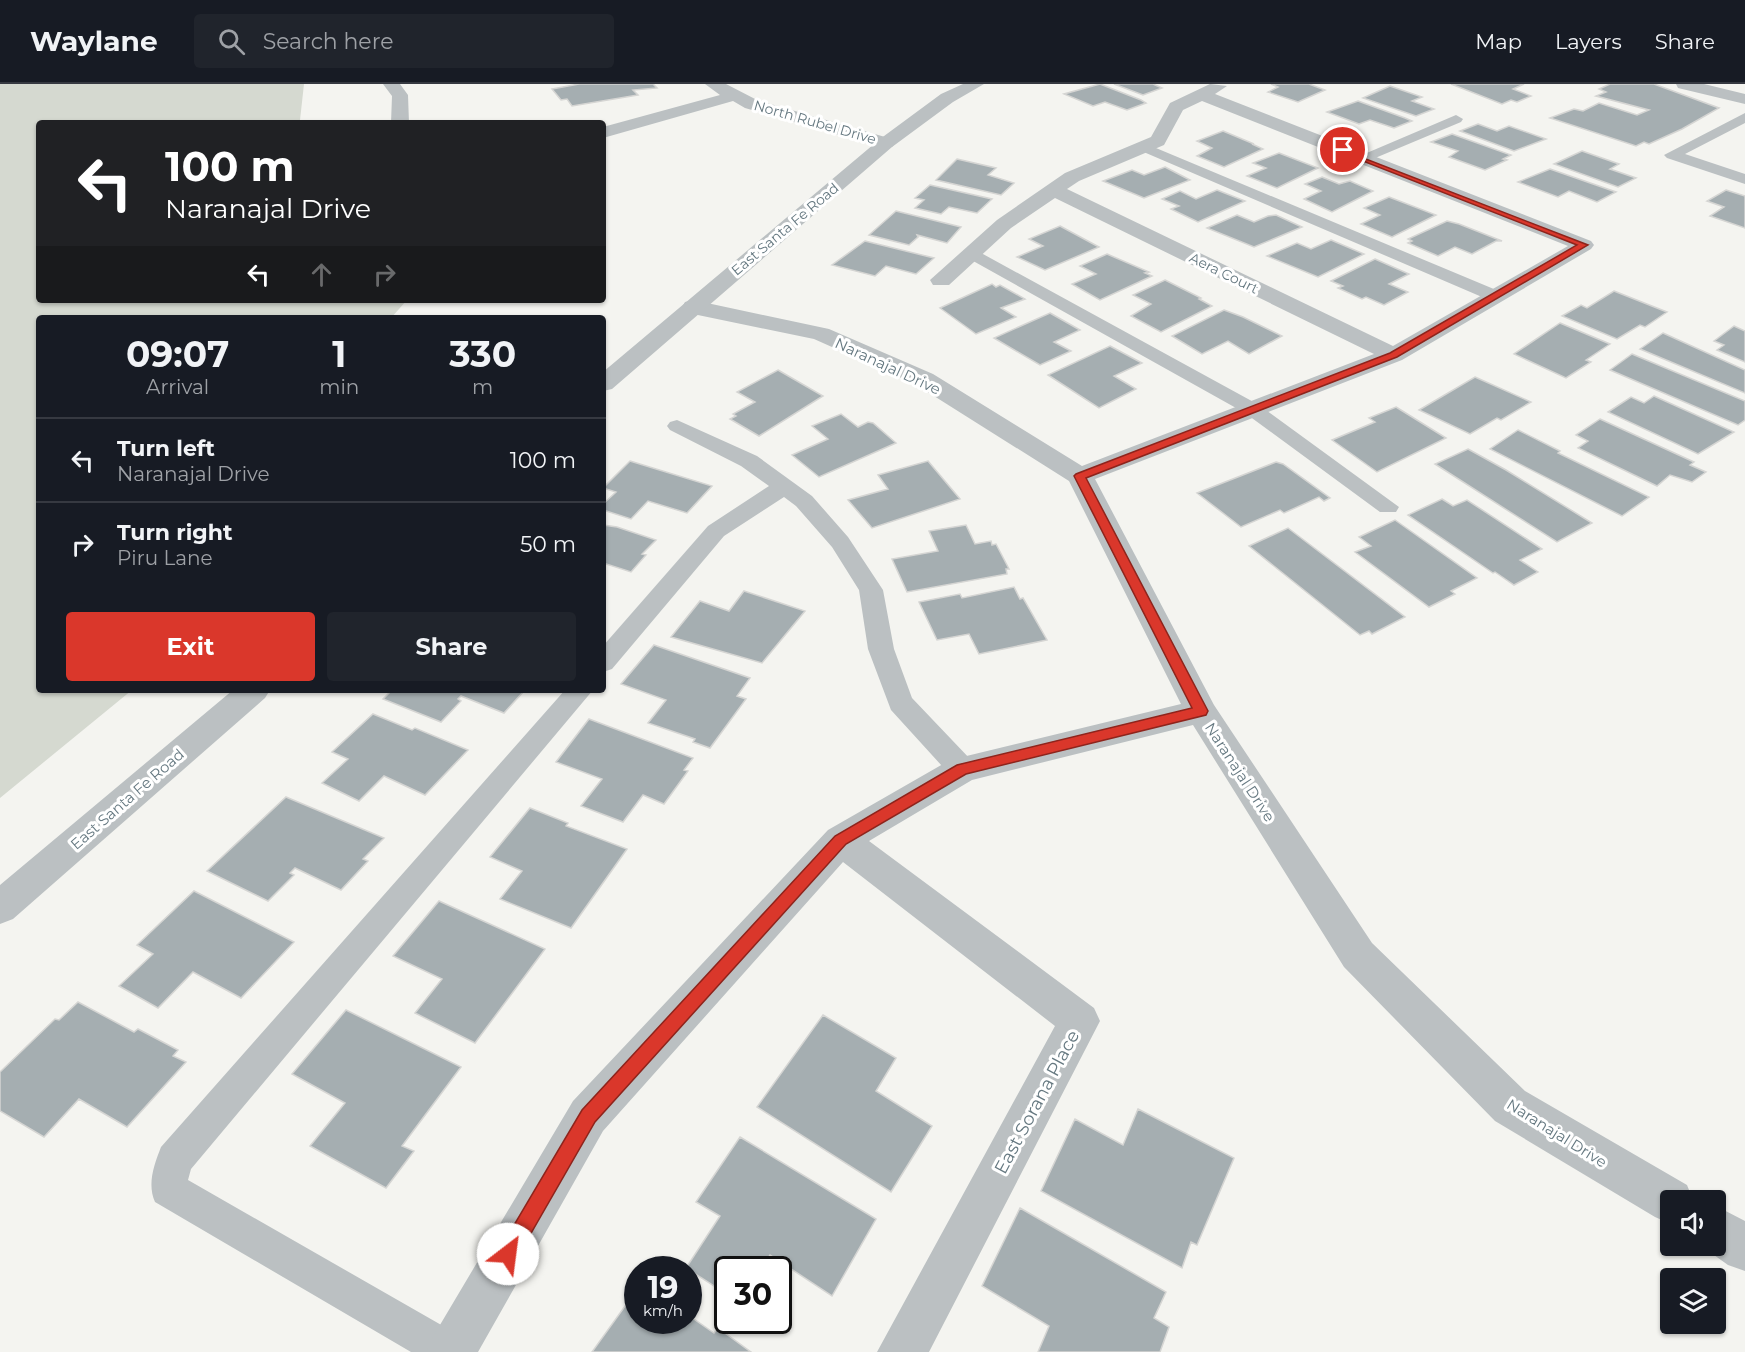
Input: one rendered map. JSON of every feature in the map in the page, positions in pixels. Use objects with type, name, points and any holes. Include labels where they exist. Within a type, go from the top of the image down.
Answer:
[{"type":"street","points":[[391,84],[400,95],[400,120]]},
{"type":"street","name":"North Rubel Drive","points":[[713,84],[751,104],[886,142]]},
{"type":"street","name":"East Santa Fe Road","points":[[606,381],[886,142],[947,98],[976,84]]},
{"type":"street","points":[[941,280],[1004,224],[1072,177],[1158,141],[1176,107],[1224,84]]},
{"type":"street","points":[[1684,84],[1745,99]]},
{"type":"street","points":[[1080,476],[1394,355],[1584,245],[1199,94]]},
{"type":"street","points":[[606,132],[734,96]]},
{"type":"street","name":"Aera Court","points":[[1054,190],[1394,355]]},
{"type":"street","name":"Naranajal Drive","points":[[693,307],[820,334],[924,379],[1080,476],[1201,711],[1358,955],[1510,1106],[1660,1195]]},
{"type":"street","name":"East Santa Fe Road","points":[[0,908],[251,693]]},
{"type":"street","points":[[451,1352],[588,1116],[841,840],[962,769],[1201,711]]},
{"type":"street","name":"East Sorana Place","points":[[841,840],[1080,1021],[948,1271],[902,1352]]},
{"type":"street","points":[[1726,1236],[1745,1248]]},
{"type":"lane","points":[[1745,117],[1672,155],[1745,179]]},
{"type":"lane","points":[[1363,158],[1456,119]]},
{"type":"lane","points":[[1144,147],[1495,296]]},
{"type":"lane","points":[[972,253],[1252,410],[1388,507]]},
{"type":"lane","points":[[677,426],[749,461],[804,501],[840,542],[871,590],[881,649],[900,703],[962,769]]},
{"type":"lane","points":[[606,660],[717,531],[748,508],[784,487]]},
{"type":"lane","points":[[451,1352],[168,1188],[174,1160],[577,693]]},
{"type":"shaded area","points":[[0,84],[304,84],[300,120],[36,120],[36,303],[404,303],[394,315],[36,315],[36,693],[128,693],[0,798]]},
{"type":"building","points":[[579,84],[653,84],[657,88],[633,90],[638,95],[572,106],[567,99],[561,100],[552,89]]},
{"type":"building","points":[[1100,84],[1146,103],[1127,110],[1105,102],[1093,106],[1064,94]]},
{"type":"building","points":[[1114,84],[1153,84],[1162,88],[1143,95]]},
{"type":"building","points":[[1271,84],[1309,84],[1325,90],[1298,102],[1268,92],[1278,87]]},
{"type":"building","points":[[1451,84],[1524,84],[1513,89],[1531,96],[1517,102],[1511,100],[1502,104]]},
{"type":"building","points":[[1610,84],[1654,84],[1719,108],[1682,129],[1649,144],[1644,142],[1636,146],[1550,118],[1574,109],[1583,111],[1599,103],[1637,115],[1649,110],[1596,96],[1606,92],[1599,89]]},
{"type":"building","points":[[1390,86],[1422,97],[1412,101],[1434,109],[1416,116],[1363,98]]},
{"type":"building","points":[[1358,101],[1412,121],[1394,128],[1370,120],[1359,124],[1327,112]]},
{"type":"building","points":[[1478,124],[1497,131],[1509,126],[1546,139],[1514,151],[1460,131]]},
{"type":"building","points":[[1223,131],[1263,149],[1224,167],[1197,156],[1212,148],[1197,141]]},
{"type":"building","points":[[1452,134],[1511,155],[1503,159],[1507,160],[1485,170],[1449,157],[1458,151],[1431,142]]},
{"type":"building","points":[[1582,151],[1619,164],[1610,169],[1636,178],[1618,187],[1554,164]]},
{"type":"building","points":[[1279,153],[1318,168],[1277,188],[1247,176],[1266,168],[1253,163]]},
{"type":"building","points":[[957,159],[996,168],[988,175],[1014,183],[1001,195],[936,180]]},
{"type":"building","points":[[1165,167],[1190,180],[1144,198],[1103,181],[1132,170],[1144,175]]},
{"type":"building","points":[[1550,169],[1616,192],[1597,202],[1569,191],[1558,197],[1518,182]]},
{"type":"building","points":[[1322,177],[1339,184],[1350,181],[1373,191],[1332,212],[1304,199],[1321,191],[1305,184]]},
{"type":"building","points":[[930,185],[992,199],[977,213],[949,207],[941,214],[915,208],[924,200],[915,198]]},
{"type":"building","points":[[1217,190],[1245,201],[1198,222],[1171,209],[1179,206],[1162,199],[1180,191],[1196,199]]},
{"type":"building","points":[[1726,190],[1745,196],[1745,228],[1710,216],[1724,207],[1707,201]]},
{"type":"building","points":[[1389,197],[1436,215],[1392,237],[1361,224],[1380,215],[1364,208]]},
{"type":"building","points":[[896,211],[961,227],[947,243],[917,235],[918,237],[909,245],[869,235]]},
{"type":"building","points":[[1237,215],[1254,222],[1276,215],[1302,227],[1254,247],[1207,228]]},
{"type":"building","points":[[1447,221],[1502,241],[1496,241],[1472,254],[1455,247],[1438,256],[1408,243],[1412,241],[1408,239]]},
{"type":"building","points":[[1060,226],[1099,247],[1045,270],[1017,257],[1043,246],[1029,239]]},
{"type":"building","points":[[1331,240],[1364,254],[1318,277],[1267,256],[1297,243],[1311,249]]},
{"type":"building","points":[[865,241],[934,258],[916,274],[886,266],[875,276],[832,265]]},
{"type":"building","points":[[1107,254],[1149,272],[1145,273],[1152,276],[1100,300],[1072,284],[1096,274],[1080,266]]},
{"type":"building","points":[[1375,259],[1409,274],[1389,284],[1408,292],[1384,305],[1366,297],[1362,299],[1338,288],[1343,286],[1331,281]]},
{"type":"building","points":[[1165,280],[1212,306],[1161,332],[1131,316],[1151,304],[1133,295]]},
{"type":"building","points":[[992,284],[996,287],[1000,285],[1025,299],[1001,308],[1016,317],[976,334],[940,308]]},
{"type":"building","points":[[1614,291],[1667,312],[1645,327],[1640,325],[1617,339],[1562,316],[1581,305],[1587,308]]},
{"type":"building","points":[[1224,310],[1282,336],[1249,354],[1228,341],[1202,354],[1172,336]]},
{"type":"building","points":[[1050,313],[1080,330],[1054,342],[1071,351],[1040,365],[994,338]]},
{"type":"building","points":[[1560,323],[1610,344],[1586,360],[1591,362],[1566,378],[1514,354]]},
{"type":"building","points":[[1734,326],[1745,331],[1745,362],[1717,350],[1724,345],[1714,341]]},
{"type":"building","points":[[1663,333],[1745,370],[1745,393],[1640,349]]},
{"type":"building","points":[[1110,346],[1142,363],[1114,376],[1136,389],[1099,408],[1048,375]]},
{"type":"building","points":[[1632,354],[1745,401],[1745,420],[1738,425],[1610,370]]},
{"type":"building","points":[[778,370],[823,396],[759,436],[730,419],[736,416],[733,414],[755,402],[737,392]]},
{"type":"building","points":[[1475,377],[1531,402],[1501,420],[1497,418],[1470,434],[1419,410]]},
{"type":"building","points":[[1654,396],[1734,432],[1698,454],[1608,412],[1631,397],[1644,403]]},
{"type":"building","points":[[1396,407],[1446,438],[1377,472],[1332,440],[1375,422],[1369,418]]},
{"type":"building","points":[[841,414],[858,427],[868,422],[873,423],[896,443],[819,477],[792,455],[828,439],[812,426]]},
{"type":"building","points":[[1600,419],[1694,462],[1690,465],[1706,472],[1692,482],[1670,475],[1657,486],[1578,448],[1588,441],[1576,435]]},
{"type":"building","points":[[1518,430],[1560,451],[1558,453],[1649,497],[1622,516],[1490,449]]},
{"type":"building","points":[[1468,449],[1592,523],[1557,542],[1435,464]]},
{"type":"building","points":[[630,461],[712,486],[687,513],[648,501],[631,519],[606,511],[606,501],[616,492],[606,489],[606,485]]},
{"type":"building","points":[[928,461],[960,499],[872,528],[848,500],[888,489],[878,475]]},
{"type":"building","points":[[1276,462],[1283,464],[1330,498],[1324,501],[1319,497],[1284,513],[1280,510],[1241,527],[1197,493]]},
{"type":"building","points":[[1442,499],[1453,506],[1467,500],[1542,549],[1520,560],[1538,572],[1514,585],[1408,515]]},
{"type":"building","points":[[1395,520],[1477,578],[1451,591],[1455,594],[1429,607],[1355,552],[1371,546],[1359,537]]},
{"type":"building","points":[[606,525],[656,540],[642,554],[646,555],[631,572],[606,564]]},
{"type":"building","points":[[966,525],[975,544],[991,541],[992,545],[996,544],[1009,569],[1006,569],[1007,574],[907,592],[892,559],[938,551],[929,531]]},
{"type":"building","points":[[1288,528],[1405,617],[1372,634],[1369,631],[1360,635],[1249,546]]},
{"type":"building","points":[[1014,587],[1020,599],[1023,598],[1047,640],[979,654],[969,634],[937,640],[919,602],[960,594],[962,598]]},
{"type":"building","points":[[744,591],[805,611],[762,663],[671,637],[700,601],[729,611]]},
{"type":"building","points":[[654,645],[750,678],[737,696],[746,699],[710,748],[693,742],[695,739],[648,723],[666,700],[621,684]]},
{"type":"building","points":[[389,693],[522,693],[504,713],[461,696],[458,699],[461,701],[441,722],[383,699]]},
{"type":"building","points":[[373,714],[468,750],[425,795],[384,776],[359,801],[322,783],[348,759],[332,752]]},
{"type":"building","points":[[589,719],[693,758],[684,770],[688,771],[664,804],[643,795],[623,822],[581,806],[602,779],[556,762]]},
{"type":"building","points":[[286,797],[384,838],[363,859],[368,861],[341,890],[295,868],[290,873],[294,875],[268,901],[207,871]]},
{"type":"building","points":[[530,808],[568,823],[566,826],[627,849],[571,928],[500,899],[522,871],[490,857]]},
{"type":"building","points":[[194,891],[294,942],[241,998],[193,972],[158,1008],[119,986],[153,954],[137,945]]},
{"type":"building","points":[[439,901],[545,949],[475,1043],[415,1013],[442,979],[393,956]]},
{"type":"building","points":[[78,1002],[134,1032],[138,1029],[178,1050],[173,1056],[186,1062],[127,1127],[79,1099],[44,1137],[0,1111],[0,1072],[55,1019],[59,1020]]},
{"type":"building","points":[[346,1010],[461,1067],[402,1146],[414,1151],[386,1188],[310,1146],[345,1103],[292,1074]]},
{"type":"building","points":[[823,1015],[896,1058],[876,1091],[932,1126],[891,1192],[757,1107]]},
{"type":"building","points":[[1138,1109],[1234,1158],[1197,1245],[1191,1242],[1182,1268],[1041,1191],[1075,1119],[1123,1145]]},
{"type":"building","points":[[740,1137],[876,1219],[832,1296],[792,1270],[792,1256],[714,1256],[714,1286],[702,1278],[702,1256],[694,1256],[720,1216],[696,1202]]},
{"type":"building","points":[[1020,1208],[1166,1292],[1154,1318],[1169,1327],[1160,1352],[1038,1352],[1049,1326],[982,1286]]},
{"type":"building","points":[[624,1307],[624,1334],[702,1334],[702,1325],[714,1334],[726,1334],[751,1352],[592,1352]]},
{"type":"route","points":[[508,1254],[588,1116],[841,840],[962,769],[1201,711],[1080,476],[1394,355],[1584,245],[1343,150]]}]
